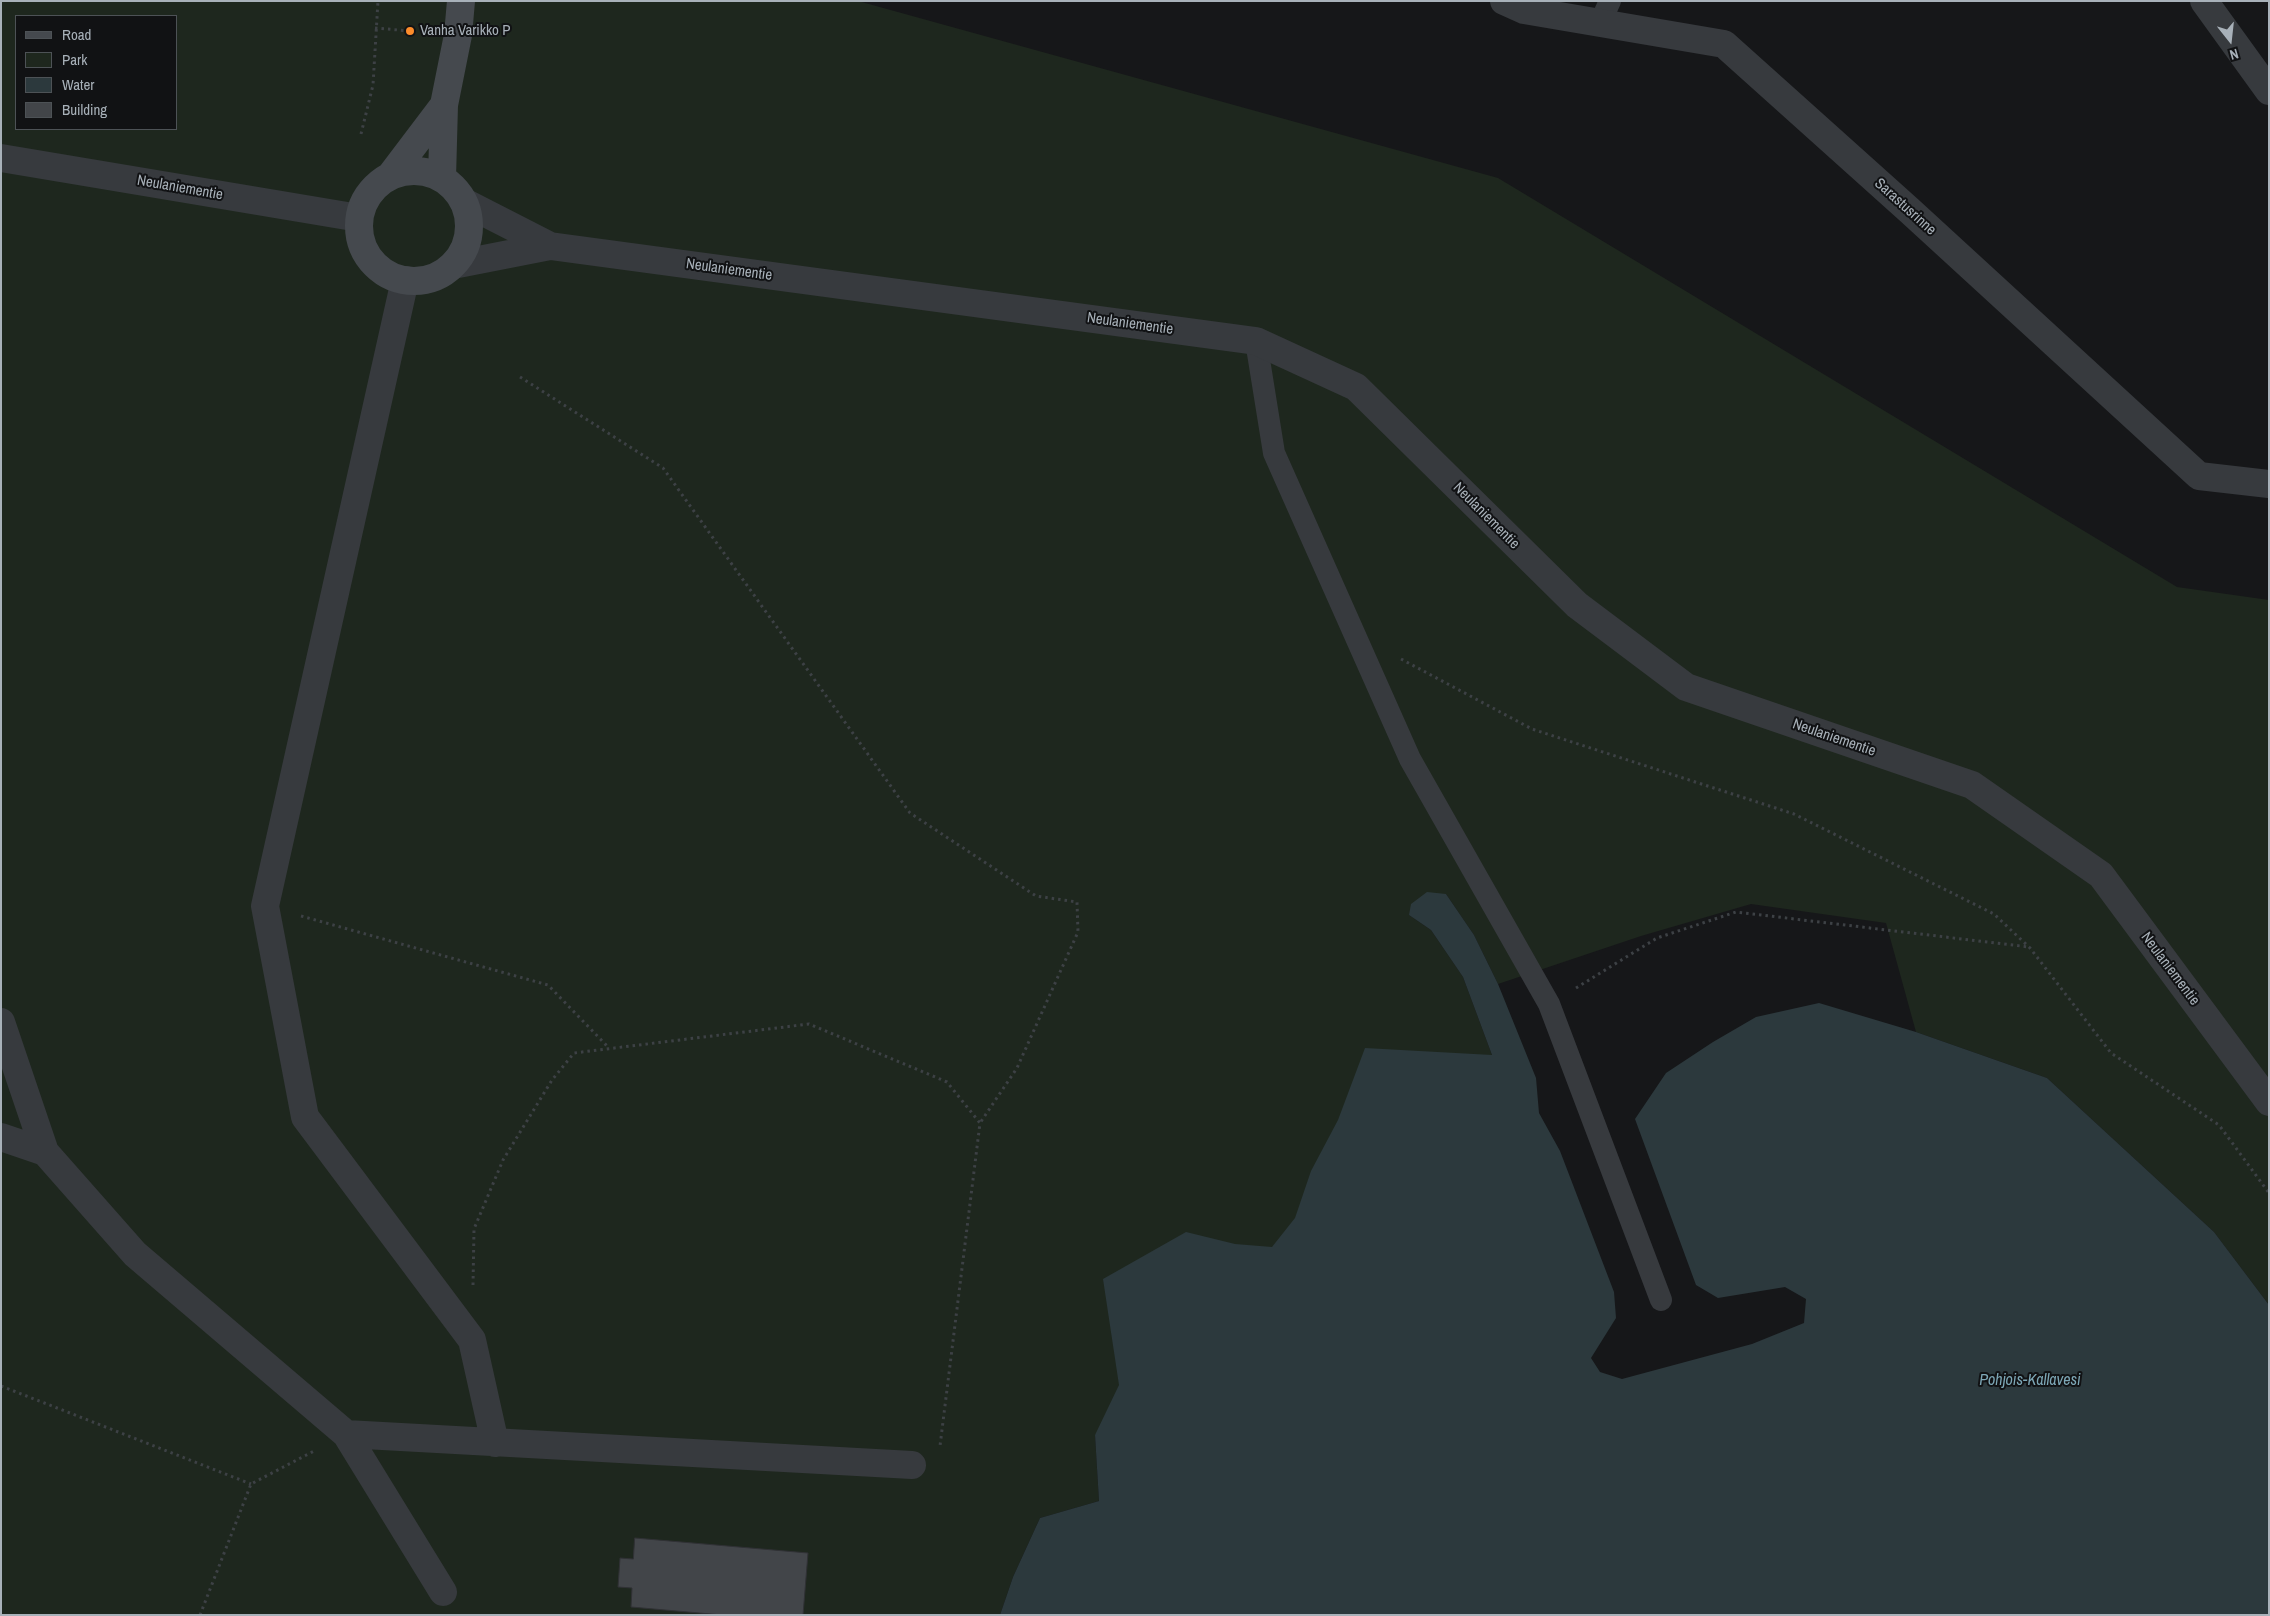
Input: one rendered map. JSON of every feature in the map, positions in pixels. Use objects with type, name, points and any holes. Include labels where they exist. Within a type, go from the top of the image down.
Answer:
[{"type":"street","points":[[442,178],[444,105],[458,35],[461,1]]},
{"type":"street","name":"Sarastusrinne","points":[[1504,1],[1524,10],[1605,12],[1724,44],[2200,476],[2269,484]]},
{"type":"street","points":[[2204,1],[2269,91]]},
{"type":"street","points":[[391,175],[409,171],[427,172],[442,178],[455,189],[464,202],[469,218],[468,235],[463,251],[453,265],[439,275],[423,280],[405,280],[389,275],[375,265],[365,251],[359,235],[359,218],[364,201],[370,193],[391,175],[444,105]]},
{"type":"street","name":"Neulaniementie","points":[[1,158],[359,218]]},
{"type":"street","name":"Neulaniementie","points":[[464,202],[550,246]]},
{"type":"street","name":"Neulaniementie","points":[[453,265],[550,246],[1256,341],[1356,387],[1577,605],[1686,687],[1972,785],[2101,875],[2269,1102]]},
{"type":"street","points":[[405,280],[265,906],[305,1117],[472,1340],[495,1443]]},
{"type":"street","points":[[1,1022],[45,1152],[135,1254],[346,1434],[443,1592]]},
{"type":"street","points":[[1,1137],[45,1152]]},
{"type":"street","points":[[346,1434],[912,1465]]},
{"type":"lane","points":[[1256,341],[1274,453],[1410,759],[1549,1004],[1661,1300]]},
{"type":"path","points":[[361,134],[373,85],[378,1]]},
{"type":"path","points":[[375,28],[410,31]]},
{"type":"path","points":[[520,377],[663,468],[910,813],[1036,896],[1078,902],[1078,932],[1017,1068],[980,1124],[938,1464],[912,1465]]},
{"type":"path","points":[[1356,635],[1532,729],[1794,814],[1994,914],[2030,948],[2111,1053],[2219,1125],[2269,1192]]},
{"type":"path","points":[[265,906],[548,985],[610,1048]]},
{"type":"path","points":[[1549,1004],[1658,938],[1736,912],[2030,948]]},
{"type":"path","points":[[472,1340],[474,1230],[503,1160],[552,1080],[574,1053],[809,1024],[947,1082],[980,1124]]},
{"type":"path","points":[[1,1386],[251,1484]]},
{"type":"path","points":[[200,1615],[251,1484],[346,1434]]},
{"type":"green space","points":[[1,1],[858,1],[1498,178],[2177,587],[2269,600],[2269,1305],[2214,1232],[2047,1078],[1916,1032],[1886,923],[1751,904],[1641,936],[1498,984],[1474,935],[1446,894],[1409,915],[1431,930],[1463,977],[1492,1055],[1095,1435],[1099,1501],[1040,1518],[1013,1577],[1000,1615],[1,1615]]},
{"type":"water","name":"Pohjois-Kallavesi","points":[[1427,892],[1446,894],[1474,935],[1498,984],[1536,1078],[1539,1113],[1560,1151],[1614,1292],[1616,1318],[1591,1358],[1600,1372],[1622,1379],[1752,1344],[1804,1323],[1806,1299],[1785,1287],[1718,1298],[1696,1285],[1635,1119],[1666,1073],[1756,1017],[1819,1003],[1916,1032],[2047,1078],[2214,1232],[2269,1305],[2269,1615],[1000,1615],[1013,1577],[1040,1518],[1099,1501],[1095,1435],[1119,1385],[1103,1279],[1186,1232],[1235,1244],[1272,1247],[1295,1218],[1311,1171],[1338,1120],[1365,1048],[1492,1055],[1463,977],[1431,930],[1409,915],[1411,904]]},
{"type":"building","points":[[635,1538],[808,1553],[803,1615],[722,1615],[631,1607],[632,1588],[618,1587],[620,1558],[633,1559]]},
{"type":"place","name":"Vanha Varikko P","points":[[410,31]]}]
